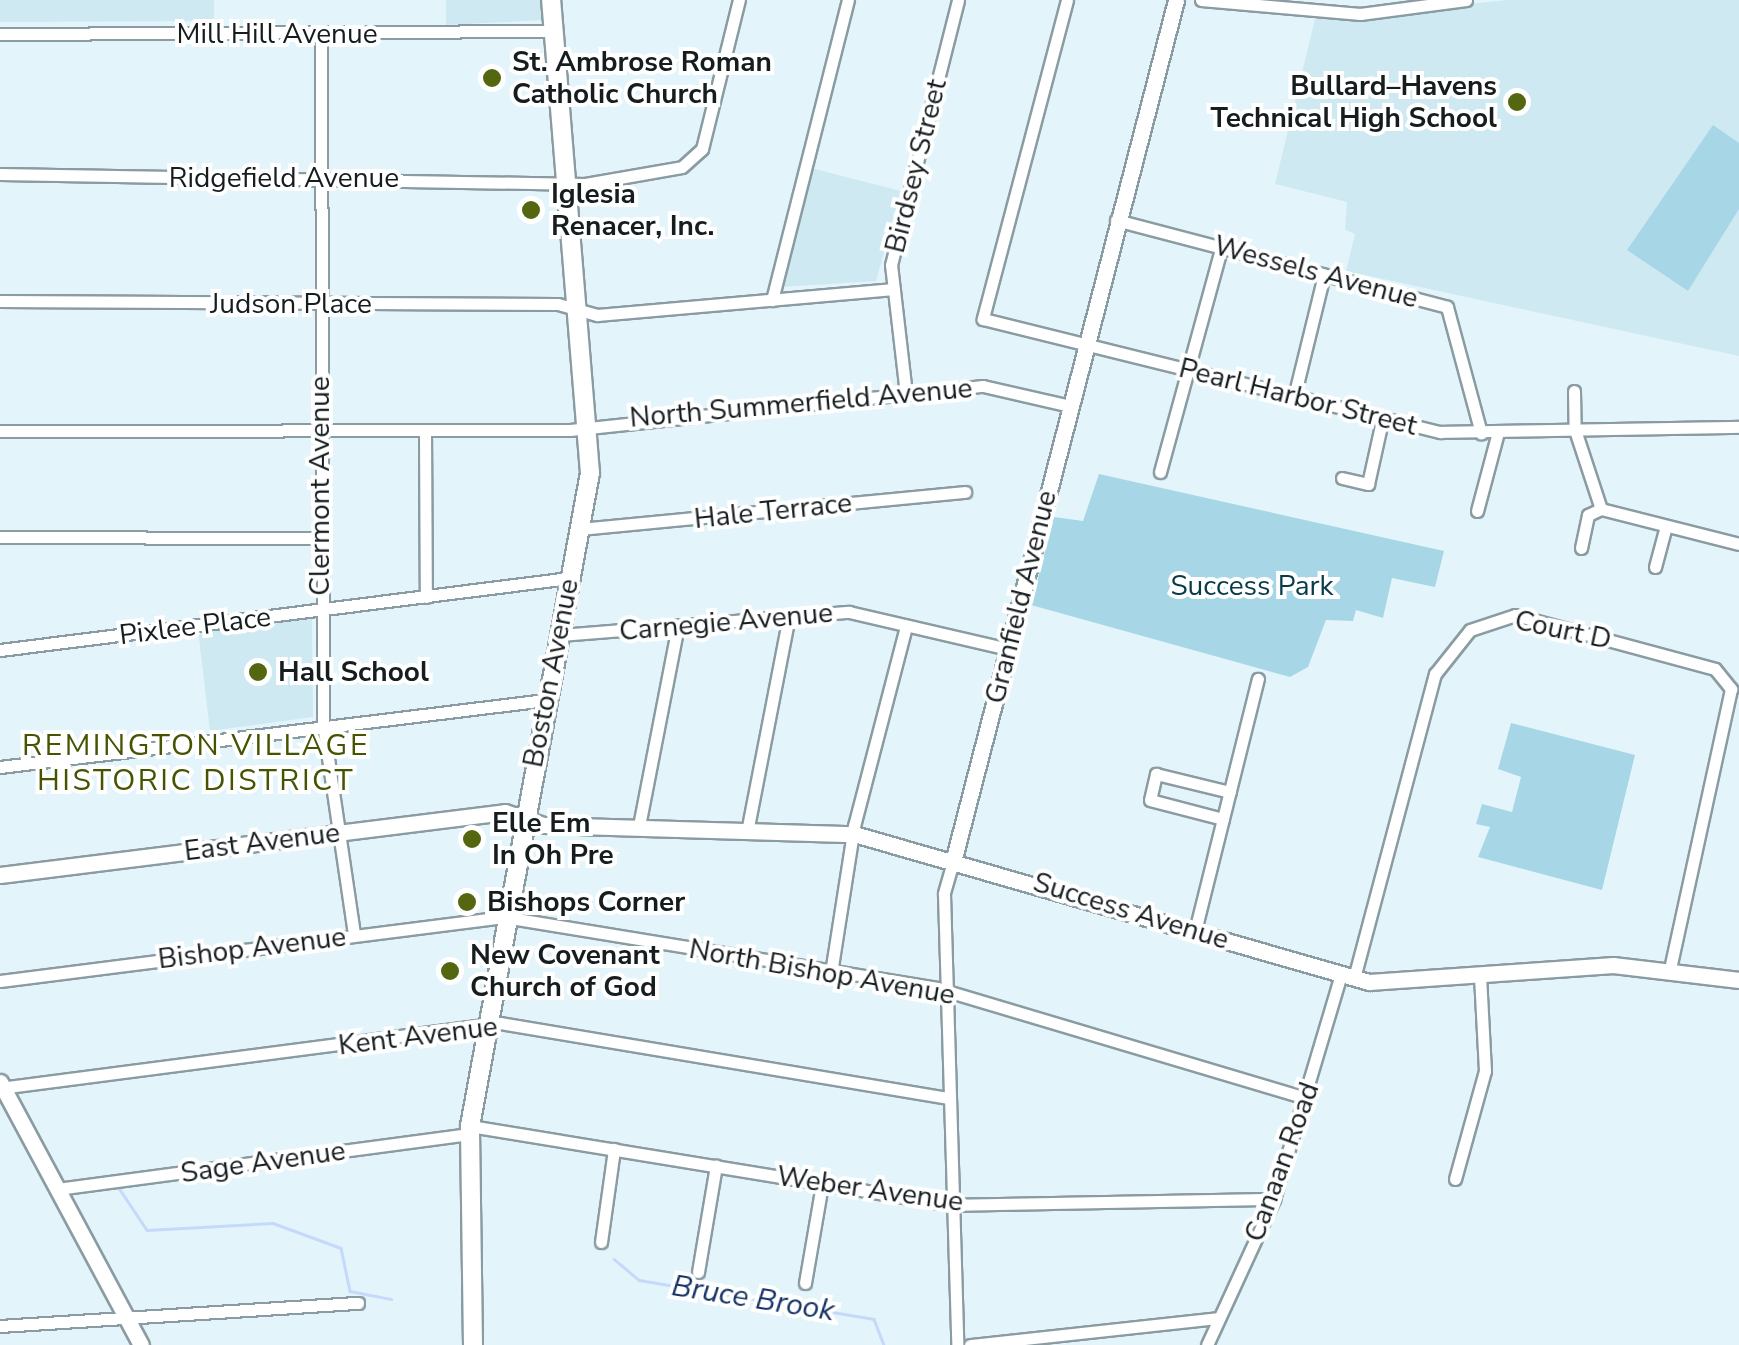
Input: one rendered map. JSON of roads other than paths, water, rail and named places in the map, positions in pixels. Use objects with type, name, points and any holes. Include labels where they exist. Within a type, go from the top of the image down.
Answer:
[{"type":"main road","name":"Boston Avenue","points":[[473,1345],[470,1130],[484,1026],[580,529],[590,426],[551,0]]},
{"type":"street","name":"Ridgefield Avenue","points":[[0,174],[568,182],[696,161],[739,0]]},
{"type":"street","points":[[772,300],[848,0]]},
{"type":"street","name":"Birdsey Street","points":[[906,394],[892,265],[958,0]]},
{"type":"street","name":"Pearl Harbor Street","points":[[1066,0],[984,319],[1382,421],[1481,433],[1739,428]]},
{"type":"street","name":"Granfield Avenue","points":[[957,1345],[944,894],[1176,0]]},
{"type":"street","points":[[1201,0],[1360,14],[1466,0]]},
{"type":"street","points":[[1360,14],[1362,0]]},
{"type":"street","name":"Mill Hill Avenue","points":[[0,34],[554,31]]},
{"type":"street","name":"Clermont Avenue","points":[[321,34],[318,538],[324,724],[343,832],[354,935]]},
{"type":"street","name":"Wessels Avenue","points":[[1116,220],[1447,307],[1481,433]]},
{"type":"street","points":[[1160,472],[1222,246]]},
{"type":"street","points":[[1294,397],[1324,275]]},
{"type":"street","name":"Judson Place","points":[[0,301],[580,311],[772,300],[894,288]]},
{"type":"street","name":"North Summerfield Avenue","points":[[0,431],[425,432],[590,426],[983,386],[1070,406]]},
{"type":"street","points":[[1574,392],[1575,430],[1600,509]]},
{"type":"street","points":[[1342,478],[1368,484],[1382,421]]},
{"type":"street","points":[[425,432],[426,597]]},
{"type":"street","points":[[1477,510],[1498,432]]},
{"type":"street","name":"Hale Terrace","points":[[580,529],[965,492]]},
{"type":"street","points":[[1581,548],[1588,515],[1600,509],[1739,544]]},
{"type":"street","points":[[1655,567],[1666,526]]},
{"type":"street","points":[[0,537],[318,538]]},
{"type":"street","name":"Pixlee Place","points":[[0,650],[568,578]]},
{"type":"street","name":"Carnegie Avenue","points":[[560,634],[849,612],[1008,649]]},
{"type":"street","name":"Court D","points":[[1347,976],[1434,674],[1470,630],[1515,615],[1715,669],[1730,689],[1670,968]]},
{"type":"street","points":[[747,832],[789,616]]},
{"type":"street","points":[[639,826],[678,626]]},
{"type":"street","points":[[830,974],[854,834],[906,626]]},
{"type":"street","points":[[1196,930],[1258,679]]},
{"type":"street","points":[[0,767],[324,724],[546,700]]},
{"type":"street","points":[[1223,819],[1150,800],[1156,774],[1230,792]]},
{"type":"street","name":"East Avenue","points":[[0,876],[499,812],[523,818]]},
{"type":"street","name":"Success Avenue","points":[[523,818],[747,832],[854,834],[954,858],[1347,976],[1480,976],[1670,968],[1739,980]]},
{"type":"street","name":"Bishop Avenue","points":[[0,981],[504,917]]},
{"type":"street","name":"North Bishop Avenue","points":[[504,917],[830,974],[946,990],[1309,1098]]},
{"type":"street","name":"Canaan Road","points":[[1207,1345],[1274,1198],[1347,976]]},
{"type":"street","points":[[1455,1180],[1485,1071],[1480,976]]},
{"type":"street","name":"Kent Avenue","points":[[1,1086],[484,1026],[949,1098]]},
{"type":"street","points":[[1,1086],[142,1345]]},
{"type":"street","name":"Weber Avenue","points":[[470,1130],[614,1149],[950,1205],[1274,1198]]},
{"type":"street","name":"Sage Avenue","points":[[57,1189],[470,1130]]},
{"type":"street","points":[[601,1242],[614,1149]]},
{"type":"street","points":[[698,1272],[716,1166]]},
{"type":"street","points":[[805,1283],[822,1185]]},
{"type":"street","points":[[0,1326],[358,1303]]},
{"type":"street","points":[[970,1345],[1219,1318]]},
{"type":"waterway","name":"Bruce Brook","points":[[117,1185],[147,1230],[273,1223],[341,1248],[350,1291],[391,1299]]},
{"type":"waterway","name":"Bruce Brook","points":[[614,1259],[639,1280],[874,1319],[884,1345]]},
{"type":"place","name":"St. Ambrose Roman Catholic Church","points":[[492,78]]},
{"type":"place","name":"Bullard–Havens Technical High School","points":[[1517,102]]},
{"type":"place","name":"Iglesia Renacer, Inc.","points":[[531,210]]},
{"type":"place","name":"Hall School","points":[[258,672]]},
{"type":"place","name":"Elle Em In Oh Pre","points":[[472,839]]},
{"type":"place","name":"Bishops Corner","points":[[467,902]]},
{"type":"place","name":"New Covenant Church of God","points":[[450,971]]},
{"type":"district","name":"REMINGTON VILLAGE HISTORIC DISTRICT","points":[[196,763]]},
{"type":"park label","name":"Success Park","points":[[1252,586]]}]
